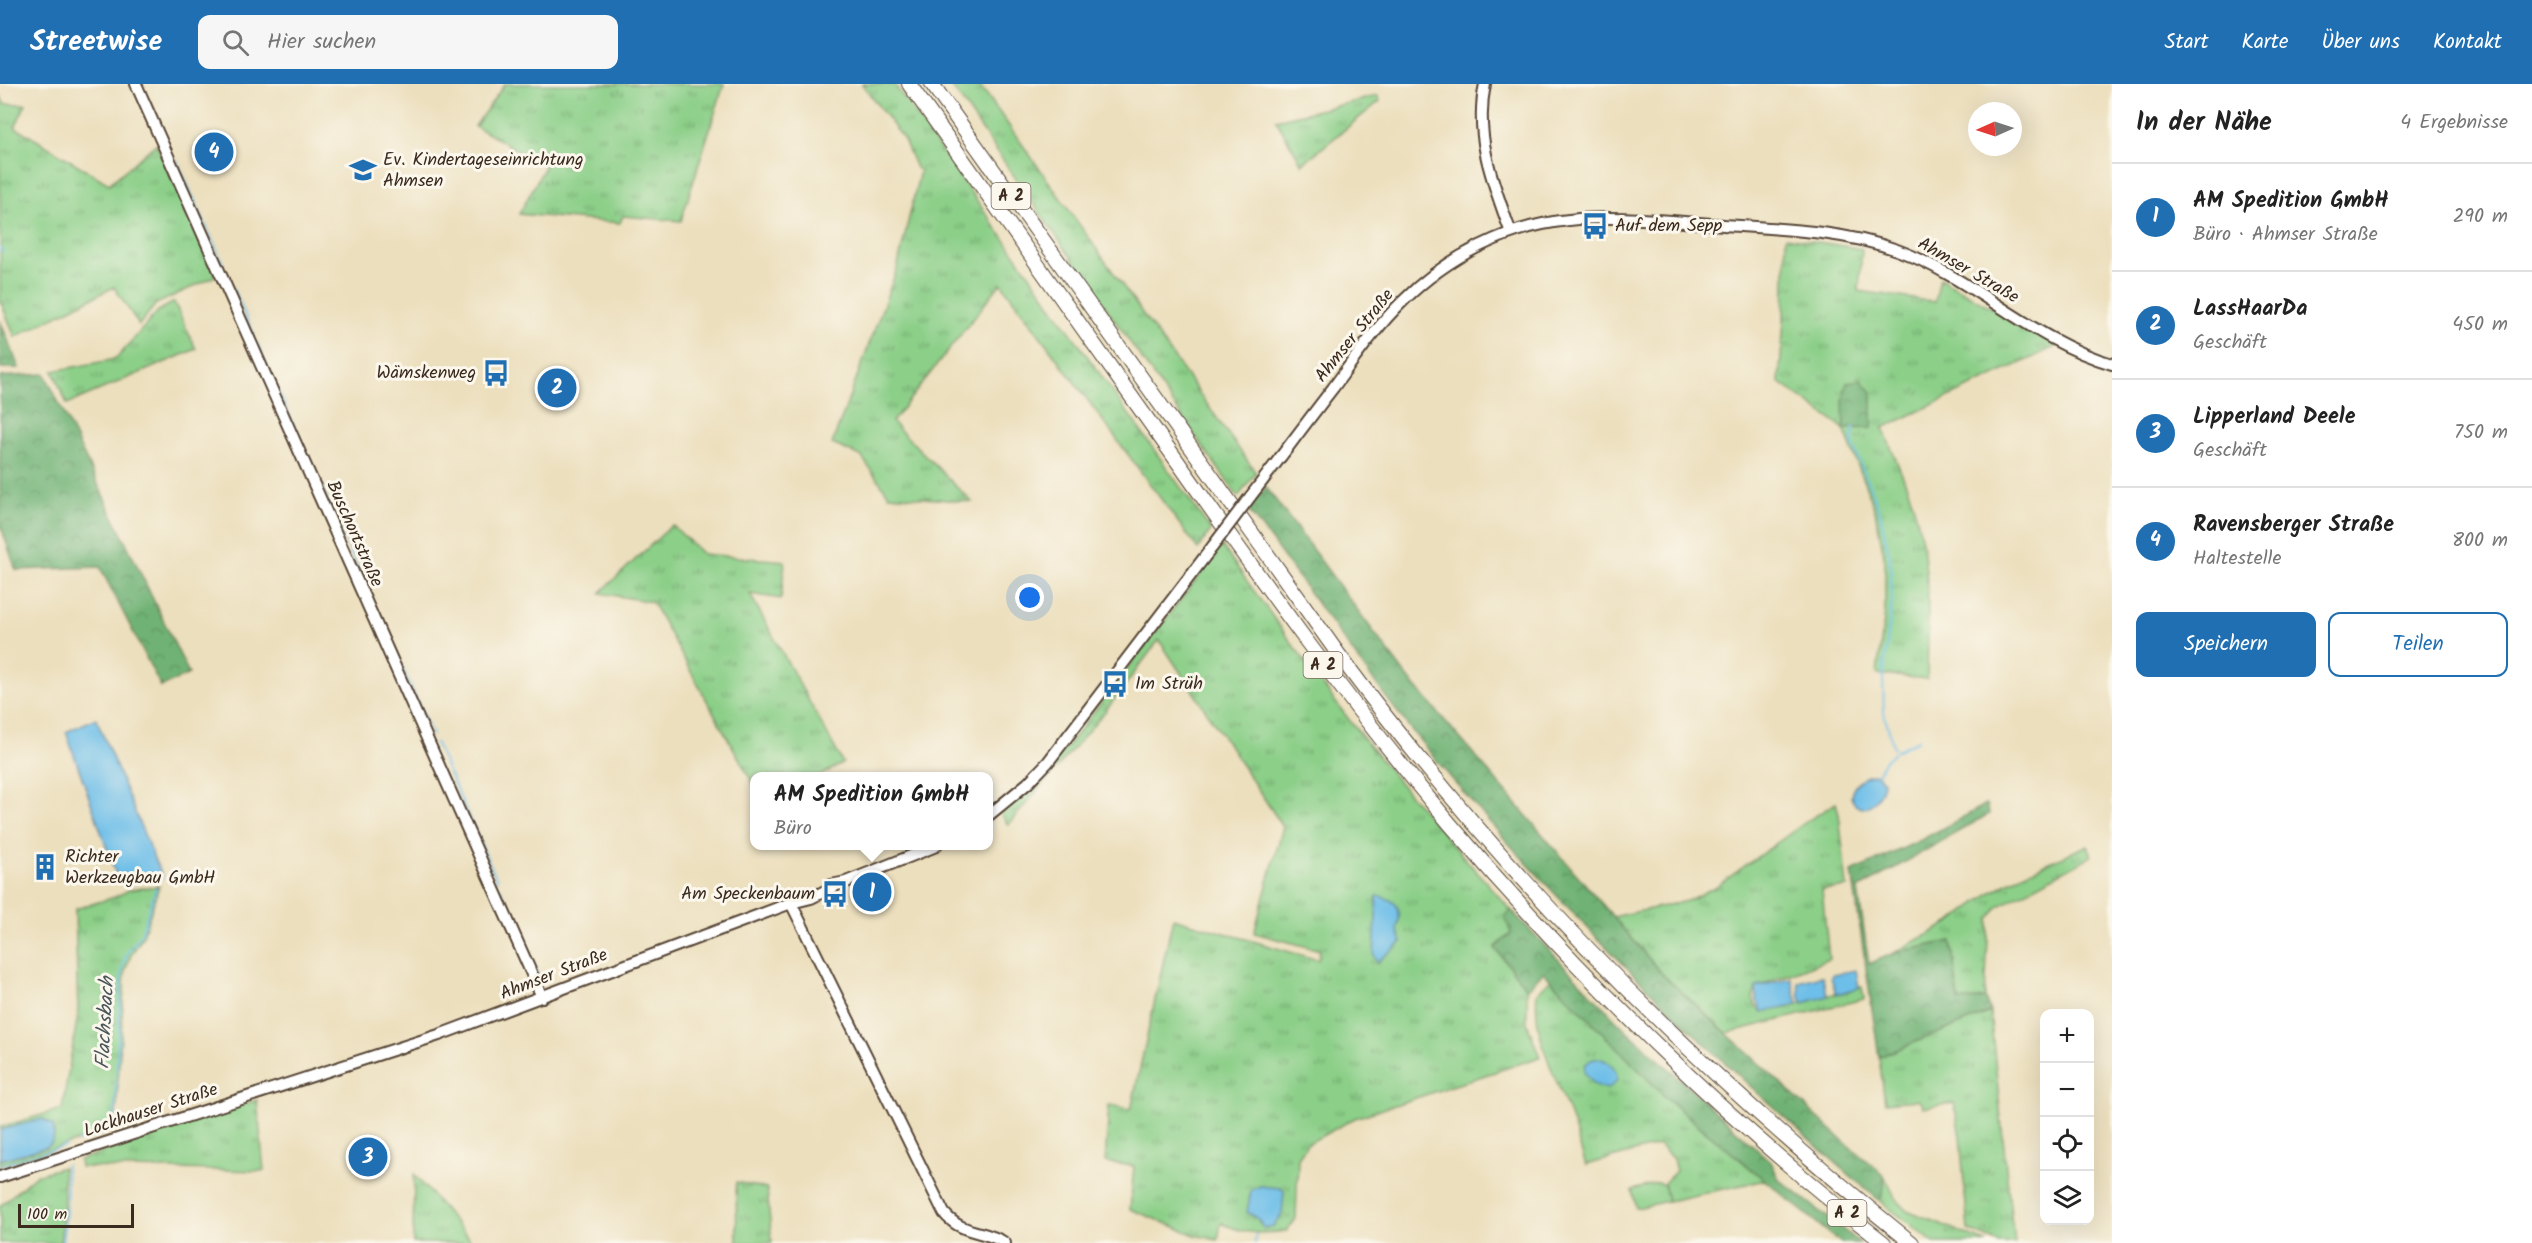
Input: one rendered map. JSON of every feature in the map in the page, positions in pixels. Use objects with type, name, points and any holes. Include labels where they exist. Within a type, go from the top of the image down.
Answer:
[{"type":"highway","name":"A 2","points":[[909,84],[1323,664],[1451,825],[1571,956],[1645,1032],[1756,1137],[1884,1243]]},
{"type":"highway","name":"A 2","points":[[932,84],[1339,656],[1378,709],[1466,815],[1604,966],[1718,1078],[1817,1165],[1912,1243]]},
{"type":"street","name":"Buschortstraße","points":[[136,84],[542,997]]},
{"type":"street","points":[[1485,84],[1481,118],[1484,153],[1511,233]]},
{"type":"street","name":"Ahmser Straße","points":[[993,812],[1028,783],[1048,762],[1363,348],[1402,302],[1431,276],[1451,263],[1511,233],[1568,220],[1618,218],[1811,232],[1852,238],[1896,249],[1919,259],[2054,340],[2112,364]]},
{"type":"street","name":"Ahmser Straße","points":[[313,1076],[440,1035],[804,898],[819,895],[837,885],[926,850]]},
{"type":"street","points":[[791,903],[944,1213],[961,1228],[1005,1243]]},
{"type":"street","name":"Lockhauser Straße","points":[[0,1176],[313,1076]]},
{"type":"green space","points":[[505,84],[724,84],[681,221],[623,216],[620,223],[519,214],[545,166],[475,126]]},
{"type":"green space","points":[[862,84],[894,84],[1211,530],[1198,549],[1001,283],[892,422],[972,502],[889,495],[861,456],[832,444],[897,269],[920,171],[916,168],[904,140]]},
{"type":"green space","points":[[950,84],[978,84],[987,95],[1256,473],[1238,497]]},
{"type":"green space","points":[[0,94],[4,104],[26,104],[15,127],[109,184],[156,144],[215,271],[214,277],[156,304],[139,325],[114,287],[15,337],[0,300]]},
{"type":"green space","points":[[1378,96],[1380,101],[1302,164],[1276,120]]},
{"type":"green space","points":[[1786,237],[1862,249],[1859,291],[1935,302],[1940,278],[2057,346],[1883,428],[1911,499],[1922,542],[1928,600],[1927,679],[1877,674],[1885,612],[1885,561],[1875,510],[1844,429],[1779,382],[1784,320]]},
{"type":"green space","points":[[174,302],[196,349],[67,404],[53,371],[118,357],[158,311]]},
{"type":"green space","points":[[0,320],[19,368],[0,368]]},
{"type":"green space","points":[[45,374],[189,674],[161,687],[100,567],[16,570],[0,524],[0,377]]},
{"type":"green space","points":[[1861,380],[1872,392],[1872,428],[1844,429],[1843,401],[1847,382]]},
{"type":"green space","points":[[1266,487],[1405,674],[1663,975],[1850,1147],[1884,1175],[1884,1187],[1880,1201],[1760,1095],[1643,984],[1532,869],[1478,809],[1403,719],[1248,510]]},
{"type":"green space","points":[[672,525],[703,554],[785,561],[781,599],[750,594],[843,763],[827,772],[750,772],[750,778],[652,602],[600,593]]},
{"type":"green space","points":[[1222,546],[1368,744],[1511,910],[1506,917],[1511,933],[1495,948],[1527,989],[1527,1023],[1540,1057],[1355,1118],[1307,1144],[1298,1158],[1296,1218],[1287,1231],[1254,1233],[1221,1223],[1218,1240],[1195,1235],[1130,1209],[1134,1166],[1105,1162],[1109,1105],[1131,1109],[1173,918],[1318,960],[1320,950],[1254,933],[1283,827],[1159,640],[1107,709],[1008,825],[1001,814],[1049,770]]},
{"type":"green space","points":[[1836,803],[1847,887],[1822,890],[1829,959],[1756,987],[1753,998],[1756,1006],[1762,1012],[1862,987],[1864,999],[1727,1033],[1663,975],[1613,917],[1687,901],[1717,886]]},
{"type":"green space","points":[[1987,804],[1989,814],[1858,889],[1869,964],[1894,953],[1951,941],[1959,1001],[1985,998],[1990,1012],[1879,1057],[1852,872],[1921,840]]},
{"type":"green space","points":[[2088,845],[2092,856],[1999,906],[1989,919],[1985,998],[1959,1001],[1951,941],[1894,953],[1951,922],[1990,893],[2019,876]]},
{"type":"green space","points":[[159,886],[143,936],[131,955],[125,971],[115,1130],[0,1165],[0,1160],[47,1147],[43,1119],[0,1130],[0,1127],[62,1109],[78,1014],[75,909],[115,897],[129,890]]},
{"type":"green space","points":[[1511,910],[1623,1027],[1771,1162],[1779,1179],[1860,1243],[1841,1243],[1669,1101],[1543,972],[1527,989],[1495,948],[1511,933],[1505,917]]},
{"type":"green space","points":[[1551,979],[1669,1101],[1765,1180],[1668,1201],[1664,1183],[1676,1171],[1673,1159],[1659,1145],[1586,1165],[1572,1121],[1547,1059],[1538,1026],[1537,993]]},
{"type":"green space","points":[[1990,1012],[2015,1243],[1999,1243],[1968,1230],[1960,1136],[1954,1103],[1923,1108],[1922,1103],[1917,1100],[1885,1103],[1879,1057]]},
{"type":"green space","points":[[257,1100],[264,1171],[80,1167],[79,1160]]},
{"type":"green space","points":[[63,1167],[64,1206],[60,1243],[0,1243],[0,1206],[36,1175]]},
{"type":"green space","points":[[414,1174],[473,1243],[413,1243]]},
{"type":"green space","points":[[1884,1175],[1896,1199],[1907,1210],[1987,1243],[1934,1243],[1880,1201],[1884,1187]]},
{"type":"green space","points":[[736,1182],[767,1189],[772,1243],[737,1243]]},
{"type":"green space","points":[[1658,1183],[1664,1185],[1668,1201],[1636,1208],[1632,1190]]},
{"type":"water","points":[[96,718],[162,875],[126,885],[119,883],[66,732]]},
{"type":"water","points":[[1877,774],[1883,780],[1879,794],[1870,805],[1860,808],[1851,797],[1854,787],[1863,778]]},
{"type":"water","points":[[1377,896],[1390,900],[1397,906],[1399,922],[1397,929],[1402,942],[1377,962],[1374,955]]},
{"type":"water","points":[[1856,970],[1859,988],[1836,994],[1831,977],[1834,974]]},
{"type":"water","points":[[1822,976],[1828,996],[1803,1003],[1798,982]]},
{"type":"water","points":[[1791,978],[1798,1004],[1762,1012],[1757,1000],[1756,987]]},
{"type":"water","points":[[1598,1058],[1609,1063],[1617,1076],[1618,1080],[1608,1089],[1595,1085],[1584,1072],[1585,1065]]},
{"type":"water","points":[[43,1119],[53,1125],[54,1137],[50,1145],[0,1160],[0,1130]]},
{"type":"water","points":[[1260,1186],[1280,1188],[1284,1191],[1282,1214],[1273,1227],[1263,1228],[1257,1218],[1247,1212],[1251,1190]]},
{"type":"waterway","points":[[176,159],[223,264]]},
{"type":"waterway","points":[[0,248],[3,252]]},
{"type":"waterway","points":[[233,288],[254,335]]},
{"type":"waterway","points":[[257,343],[386,631]]},
{"type":"waterway","points":[[1854,427],[1852,442],[1880,513],[1890,559],[1892,601],[1883,678],[1884,713],[1894,749]]},
{"type":"waterway","points":[[389,638],[432,735]]},
{"type":"waterway","points":[[1896,751],[1918,740]]},
{"type":"waterway","points":[[435,742],[448,771]]},
{"type":"waterway","points":[[1877,774],[1885,760],[1894,753]]},
{"type":"waterway","points":[[449,773],[497,880]]},
{"type":"waterway","name":"Flachsbach","points":[[159,880],[163,877]]},
{"type":"waterway","name":"Flachsbach","points":[[78,1142],[114,1129],[122,969],[127,953],[141,935],[156,888]]},
{"type":"waterway","points":[[500,888],[542,983]]},
{"type":"waterway","points":[[0,1166],[66,1146]]},
{"type":"waterway","name":"Flachsbach","points":[[62,1243],[67,1205],[66,1165]]},
{"type":"waterway","points":[[1255,1243],[1256,1235]]},
{"type":"place","name":"Ravensberger Straße","points":[[214,152]]},
{"type":"place","name":"Ev. Kindertageseinrichtung Ahmsen","points":[[363,170]]},
{"type":"place","name":"Auf dem Sepp","points":[[1595,226]]},
{"type":"place","name":"Wämskenweg","points":[[496,373]]},
{"type":"place","name":"LassHaarDa","points":[[557,388]]},
{"type":"place","name":"Im Strüh","points":[[1115,684]]},
{"type":"place","name":"Richter Werkzeugbau GmbH","points":[[45,867]]},
{"type":"place","name":"AM Spedition GmbH","points":[[872,892]]},
{"type":"place","name":"Am Speckenbaum","points":[[835,894]]},
{"type":"place","name":"Lipperland Deele","points":[[368,1157]]}]
